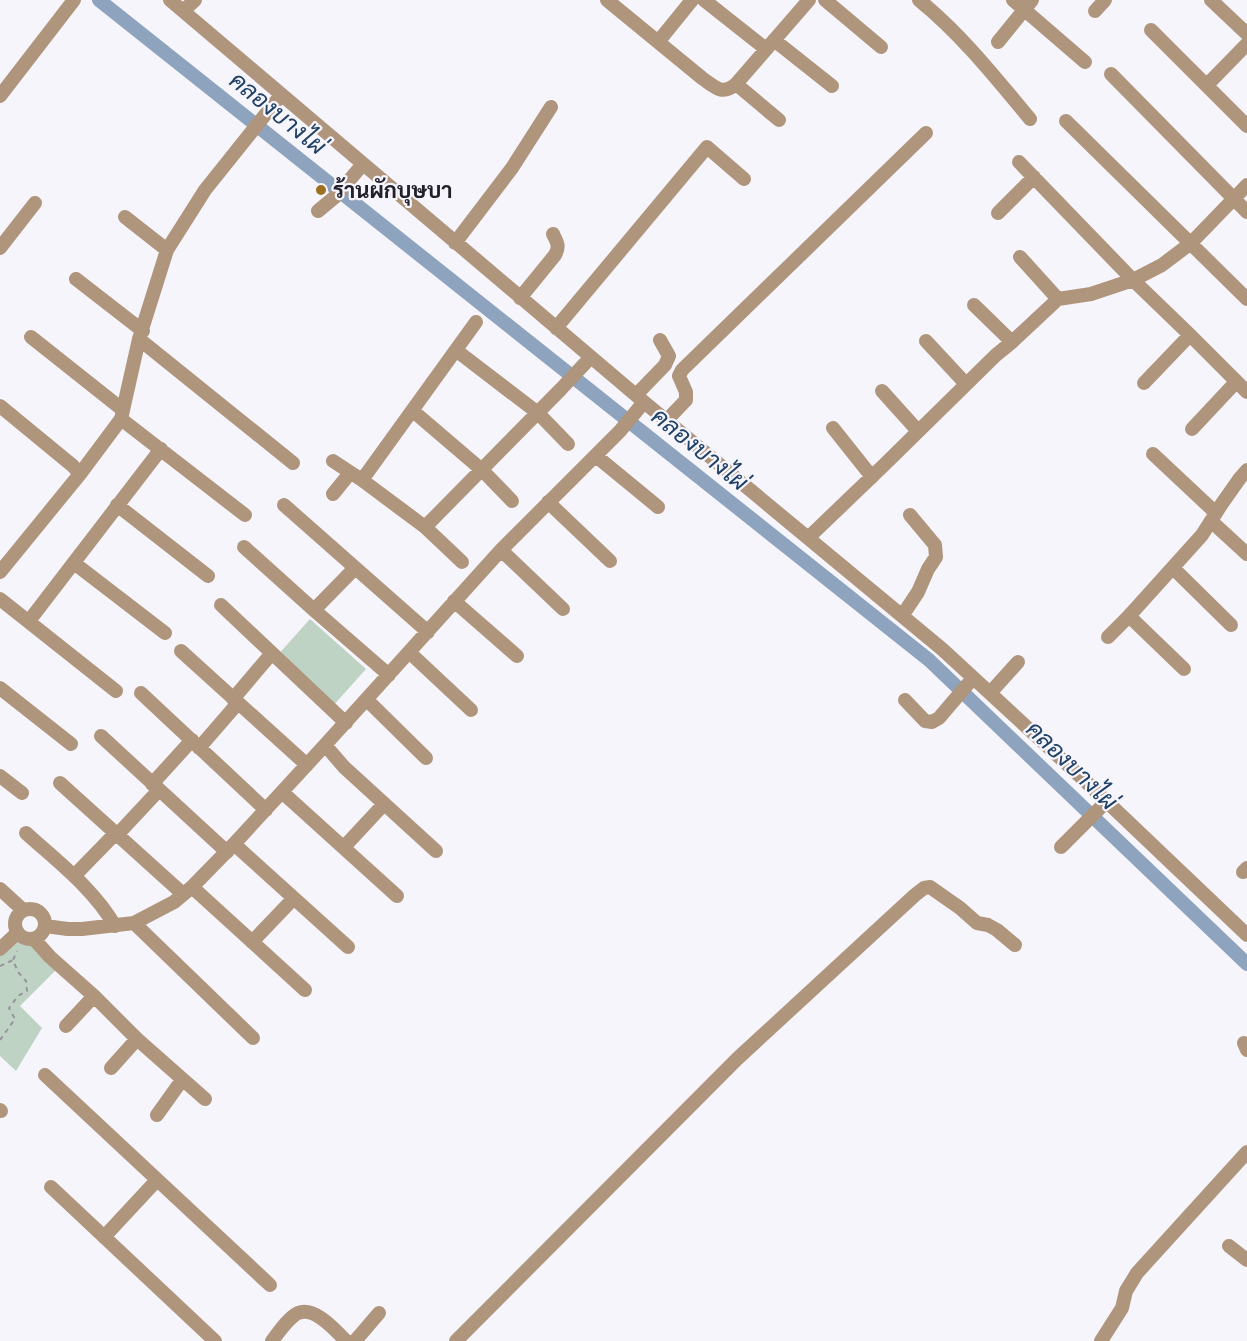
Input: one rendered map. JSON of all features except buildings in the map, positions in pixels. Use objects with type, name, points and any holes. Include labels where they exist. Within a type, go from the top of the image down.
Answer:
[{"type":"street","points":[[0,96],[74,0]]},
{"type":"street","points":[[170,0],[279,98],[363,164],[556,328],[586,363],[666,421],[942,649],[970,682],[990,693],[1098,810],[1247,935]]},
{"type":"street","points":[[183,11],[195,0]]},
{"type":"street","points":[[607,0],[723,91],[729,90],[736,84],[804,2]]},
{"type":"street","points":[[658,42],[692,0]]},
{"type":"street","points":[[704,0],[832,86]]},
{"type":"street","points":[[825,0],[881,47]]},
{"type":"street","points":[[919,0],[979,58],[1030,119]]},
{"type":"street","points":[[1013,0],[1028,5],[1085,62]]},
{"type":"street","points":[[1095,11],[1105,0]]},
{"type":"street","points":[[1211,0],[1247,34]]},
{"type":"street","points":[[998,42],[1028,5]]},
{"type":"street","points":[[1150,30],[1247,126]]},
{"type":"street","points":[[1207,85],[1247,44]]},
{"type":"street","points":[[1111,74],[1247,212]]},
{"type":"street","points":[[736,84],[779,120]]},
{"type":"street","points":[[0,572],[80,474],[122,414],[141,335],[167,250],[206,190],[279,98]]},
{"type":"street","points":[[455,243],[512,168],[551,107]]},
{"type":"street","points":[[1066,121],[1247,299]]},
{"type":"street","points":[[666,421],[686,400],[686,392],[679,376],[682,370],[926,133]]},
{"type":"street","points":[[556,328],[707,147],[744,179]]},
{"type":"street","points":[[1019,162],[1133,280],[1247,392]]},
{"type":"street","points":[[318,211],[336,196],[363,164]]},
{"type":"street","points":[[998,213],[1034,177]]},
{"type":"street","points":[[808,538],[996,355],[1058,299],[1091,294],[1133,280],[1162,265],[1191,243],[1247,184]]},
{"type":"street","points":[[0,248],[35,203]]},
{"type":"street","points":[[125,217],[167,250]]},
{"type":"street","points":[[520,298],[558,250],[553,234]]},
{"type":"street","points":[[1020,257],[1058,299]]},
{"type":"street","points":[[76,279],[293,463]]},
{"type":"street","points":[[974,305],[1012,342]]},
{"type":"street","points":[[333,494],[356,477],[413,411],[476,322]]},
{"type":"street","points":[[1144,383],[1190,334]]},
{"type":"street","points":[[31,337],[160,448],[245,515]]},
{"type":"street","points":[[45,926],[68,929],[115,926],[134,922],[174,902],[187,891],[325,746],[501,550],[624,427],[669,356],[660,340]]},
{"type":"street","points":[[926,341],[966,384]]},
{"type":"street","points":[[457,351],[538,413],[568,444]]},
{"type":"street","points":[[425,527],[586,363]]},
{"type":"street","points":[[1192,429],[1236,382]]},
{"type":"street","points":[[882,391],[918,431]]},
{"type":"street","points":[[0,406],[80,474]]},
{"type":"street","points":[[413,411],[482,470],[512,501]]},
{"type":"street","points":[[833,428],[872,477]]},
{"type":"street","points":[[29,621],[160,448]]},
{"type":"street","points":[[1153,454],[1247,554]]},
{"type":"street","points":[[596,456],[658,507]]},
{"type":"street","points":[[333,461],[425,527],[462,562]]},
{"type":"street","points":[[1108,637],[1202,535],[1247,470]]},
{"type":"street","points":[[548,502],[610,561]]},
{"type":"street","points":[[117,505],[208,576]]},
{"type":"street","points":[[284,505],[428,632]]},
{"type":"street","points":[[902,616],[918,592],[936,557],[935,545],[910,515]]},
{"type":"street","points":[[244,547],[389,675]]},
{"type":"street","points":[[501,550],[563,609]]},
{"type":"street","points":[[74,563],[165,633]]},
{"type":"street","points":[[314,610],[355,568]]},
{"type":"street","points":[[1173,568],[1232,626]]},
{"type":"street","points":[[0,599],[116,691]]},
{"type":"street","points":[[454,601],[517,656]]},
{"type":"street","points":[[220,605],[346,723]]},
{"type":"street","points":[[1129,616],[1184,669]]},
{"type":"street","points":[[181,651],[307,765]]},
{"type":"street","points":[[409,652],[471,710]]},
{"type":"street","points":[[74,876],[117,834],[155,787],[235,701],[272,653]]},
{"type":"street","points":[[990,693],[1018,663]]},
{"type":"street","points":[[905,700],[925,721],[932,722],[939,718],[970,682]]},
{"type":"street","points":[[0,688],[71,744]]},
{"type":"street","points":[[141,693],[266,810]]},
{"type":"street","points":[[367,699],[426,758]]},
{"type":"street","points":[[101,736],[155,787],[294,898],[348,947]]},
{"type":"street","points":[[325,746],[344,767],[436,851]]},
{"type":"street","points":[[0,776],[22,793]]},
{"type":"street","points":[[60,783],[117,834],[252,942],[305,990]]},
{"type":"street","points":[[282,792],[397,896]]},
{"type":"street","points":[[344,848],[384,804]]},
{"type":"street","points":[[1061,847],[1098,810]]},
{"type":"street","points":[[26,833],[74,876],[107,911],[115,926]]},
{"type":"street","points":[[456,1341],[737,1059],[924,888],[930,887],[977,923],[997,930],[1016,945]]},
{"type":"street","points":[[0,889],[23,910]]},
{"type":"street","points":[[252,942],[294,898]]},
{"type":"street","points":[[0,949],[25,936],[39,936],[44,932],[45,919],[36,910],[23,910],[16,918],[15,923],[25,936],[94,996],[137,1039],[205,1100]]},
{"type":"street","points":[[134,922],[253,1038]]},
{"type":"street","points":[[66,1026],[94,996]]},
{"type":"street","points":[[111,1068],[137,1039]]},
{"type":"street","points":[[45,1075],[270,1285]]},
{"type":"street","points":[[157,1114],[182,1080]]},
{"type":"street","points":[[1101,1341],[1122,1308],[1126,1291],[1137,1273],[1247,1152]]},
{"type":"street","points":[[104,1237],[157,1180]]},
{"type":"street","points":[[51,1187],[215,1341]]},
{"type":"street","points":[[1229,1246],[1247,1260]]},
{"type":"street","points":[[272,1341],[293,1317],[305,1312],[318,1316],[346,1341]]},
{"type":"street","points":[[355,1341],[379,1313]]},
{"type":"path","points":[[0,966],[13,960],[25,936]]},
{"type":"path","points":[[0,1040],[15,1019],[9,1008],[18,996],[27,991],[26,981],[18,972],[13,960]]},
{"type":"green space","points":[[310,619],[366,669],[332,707],[276,657]]},
{"type":"green space","points":[[24,939],[56,970],[20,1006],[42,1028],[16,1071],[0,1056],[0,945],[4,940]]},
{"type":"waterway","name":"คลองบางไผ่","points":[[99,0],[929,660],[1247,964]]},
{"type":"place","name":"ร้านผักบุษบา","points":[[321,190]]}]
